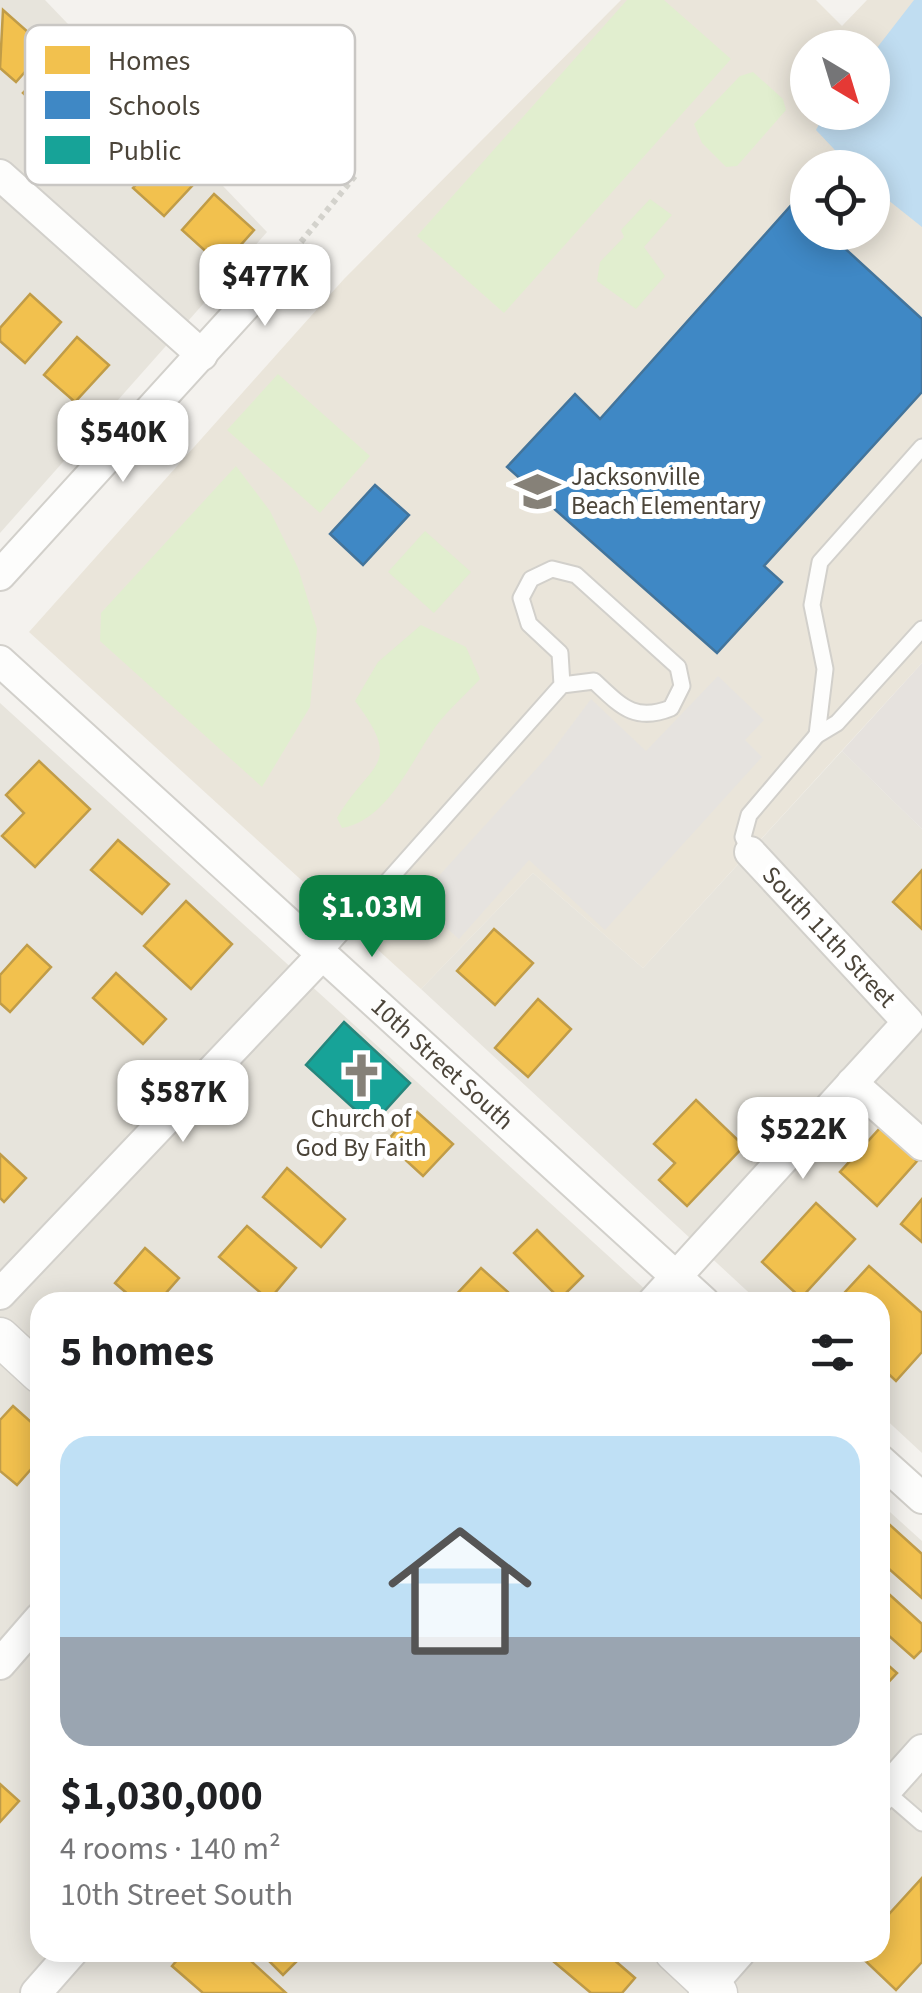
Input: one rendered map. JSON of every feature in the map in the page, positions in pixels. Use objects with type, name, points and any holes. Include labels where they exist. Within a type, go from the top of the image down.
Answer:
[{"type":"street","points":[[0,175],[202,356]]},
{"type":"street","points":[[0,575],[284,263]]},
{"type":"street","name":"10th Street South","points":[[0,661],[693,1292]]},
{"type":"street","name":"South 11th Street","points":[[750,852],[908,1022],[852,1083]]},
{"type":"street","points":[[0,1294],[322,955]]},
{"type":"street","points":[[663,1292],[852,1083],[922,1144]]},
{"type":"street","points":[[0,1337],[30,1365]]},
{"type":"street","points":[[890,1469],[922,1498]]},
{"type":"street","points":[[0,1664],[30,1630]]},
{"type":"street","points":[[890,1786],[922,1750]]},
{"type":"street","points":[[36,1993],[63,1962]]},
{"type":"street","points":[[683,1962],[711,1991],[733,1962]]},
{"type":"lane","points":[[818,734],[825,669],[812,605],[820,562],[922,447]]},
{"type":"lane","points":[[322,955],[562,685],[594,681],[629,713],[651,716],[670,708],[682,686],[678,667],[576,576],[552,569],[532,579],[520,598],[530,624],[560,652],[562,685]]},
{"type":"lane","points":[[750,852],[744,838],[749,815],[818,734],[837,723],[922,629]]},
{"type":"lane","points":[[890,1799],[922,1823]]},
{"type":"path","points":[[284,263],[348,185]]},
{"type":"shaded area","points":[[0,0],[45,0],[69,25],[25,25],[25,185],[222,185],[267,232],[0,533]]},
{"type":"shaded area","name":"Jacksonville Beach Elementary","points":[[621,0],[816,0],[842,26],[867,0],[922,0],[922,663],[643,968],[533,873],[421,989],[29,632],[344,279]]},
{"type":"shaded area","points":[[922,663],[922,829],[842,751]]},
{"type":"shaded area","points":[[718,676],[764,720],[745,740],[762,757],[605,930],[529,860],[459,939],[416,901],[549,755],[591,699],[646,751]]},
{"type":"shaded area","points":[[0,703],[648,1292],[30,1292],[30,1962],[890,1962],[890,1512],[922,1541],[922,1993],[0,1993]]},
{"type":"shaded area","points":[[842,751],[922,829],[922,1453],[890,1423],[890,1292],[748,1292],[421,989],[533,873],[643,968]]},
{"type":"green space","points":[[627,0],[664,0],[731,59],[504,313],[417,236]]},
{"type":"green space","points":[[753,72],[783,99],[786,110],[737,166],[726,167],[702,143],[694,124],[740,76]]},
{"type":"green space","points":[[650,199],[672,215],[644,247],[665,276],[636,309],[597,281],[600,262],[624,237],[621,230]]},
{"type":"green space","points":[[278,374],[370,456],[320,513],[227,430]]},
{"type":"green space","points":[[236,466],[270,511],[298,568],[317,629],[310,707],[262,787],[100,641],[101,613]]},
{"type":"green space","points":[[425,531],[471,572],[434,613],[388,572]]},
{"type":"green space","points":[[421,625],[466,647],[480,679],[436,726],[397,787],[373,814],[342,828],[337,818],[377,763],[380,752],[378,739],[355,701],[378,662]]},
{"type":"water","points":[[914,0],[922,0],[922,227],[890,202],[890,150],[835,150],[816,130],[890,130],[890,31]]},
{"type":"building: Homes","points":[[3,10],[25,29],[25,72],[16,82],[0,68]]},
{"type":"building: Homes","points":[[136,185],[193,185],[164,216],[133,188]]},
{"type":"building: Homes","points":[[214,194],[254,230],[222,266],[182,230]]},
{"type":"building: Homes","points":[[30,294],[61,322],[25,363],[0,341],[0,328]]},
{"type":"building: Homes","points":[[77,337],[109,365],[75,402],[44,375]]},
{"type":"building: Homes","points":[[39,761],[90,809],[35,867],[2,836],[24,813],[6,795]]},
{"type":"building: Homes","points":[[118,840],[169,884],[142,914],[91,870]]},
{"type":"building: Homes","points":[[922,870],[922,929],[893,902]]},
{"type":"building: Homes","points":[[186,901],[232,944],[191,989],[144,946]]},
{"type":"building: Homes","points":[[494,929],[533,963],[495,1005],[457,971]]},
{"type":"building: Homes","points":[[27,945],[51,967],[10,1012],[0,1003],[0,975]]},
{"type":"building: Homes","points":[[116,973],[166,1019],[143,1044],[93,998]]},
{"type":"building: Homes","points":[[538,999],[571,1029],[528,1077],[495,1048]]},
{"type":"building: Homes","points":[[696,1100],[744,1146],[687,1206],[659,1180],[675,1163],[654,1144]]},
{"type":"building: Homes","points":[[415,1110],[453,1144],[423,1176],[386,1142]]},
{"type":"building: Homes","points":[[880,1128],[917,1161],[877,1206],[840,1172]]},
{"type":"building: Homes","points":[[0,1154],[26,1178],[4,1202],[0,1198]]},
{"type":"building: Homes","points":[[287,1168],[345,1219],[321,1247],[263,1197]]},
{"type":"building: Homes","points":[[922,1199],[922,1242],[901,1224]]},
{"type":"building: Homes","points":[[816,1203],[855,1239],[806,1292],[794,1292],[762,1262]]},
{"type":"building: Homes","points":[[247,1226],[296,1268],[276,1292],[260,1292],[219,1257]]},
{"type":"building: Homes","points":[[537,1230],[583,1276],[567,1292],[553,1292],[514,1253]]},
{"type":"building: Homes","points":[[145,1248],[179,1278],[167,1292],[125,1292],[115,1283]]},
{"type":"building: Homes","points":[[869,1266],[922,1313],[922,1352],[896,1381],[890,1375],[890,1292],[845,1292]]},
{"type":"building: Homes","points":[[481,1268],[508,1292],[459,1292]]},
{"type":"building: Homes","points":[[13,1406],[30,1421],[30,1470],[17,1485],[0,1471],[0,1420]]},
{"type":"building: Homes","points":[[890,1525],[922,1554],[922,1598],[890,1570]]},
{"type":"building: Homes","points":[[890,1595],[922,1624],[922,1650],[914,1658],[890,1637]]},
{"type":"building: Homes","points":[[0,1784],[19,1801],[0,1822]]},
{"type":"building: Homes","points":[[921,1879],[922,1962],[896,1990],[867,1962],[890,1962],[890,1913]]},
{"type":"building: Homes","points":[[175,1962],[252,1962],[286,1993],[203,1993],[172,1966]]},
{"type":"building: Homes","points":[[270,1962],[296,1962],[283,1975]]},
{"type":"building: Homes","points":[[554,1962],[617,1962],[635,1978],[622,1993],[591,1993]]},
{"type":"building: Schools","points":[[790,206],[790,250],[847,250],[922,319],[922,392],[764,566],[782,582],[717,653],[507,467],[575,394],[600,419]]},
{"type":"building: Schools","points":[[375,485],[409,515],[363,565],[330,534]]},
{"type":"building: Public","points":[[344,1022],[410,1083],[372,1125],[306,1065]]},
{"type":"place","name":"Jacksonville Beach Elementary","points":[[538,491]]},
{"type":"place","name":"Church of God By Faith","points":[[361,1075]]}]
